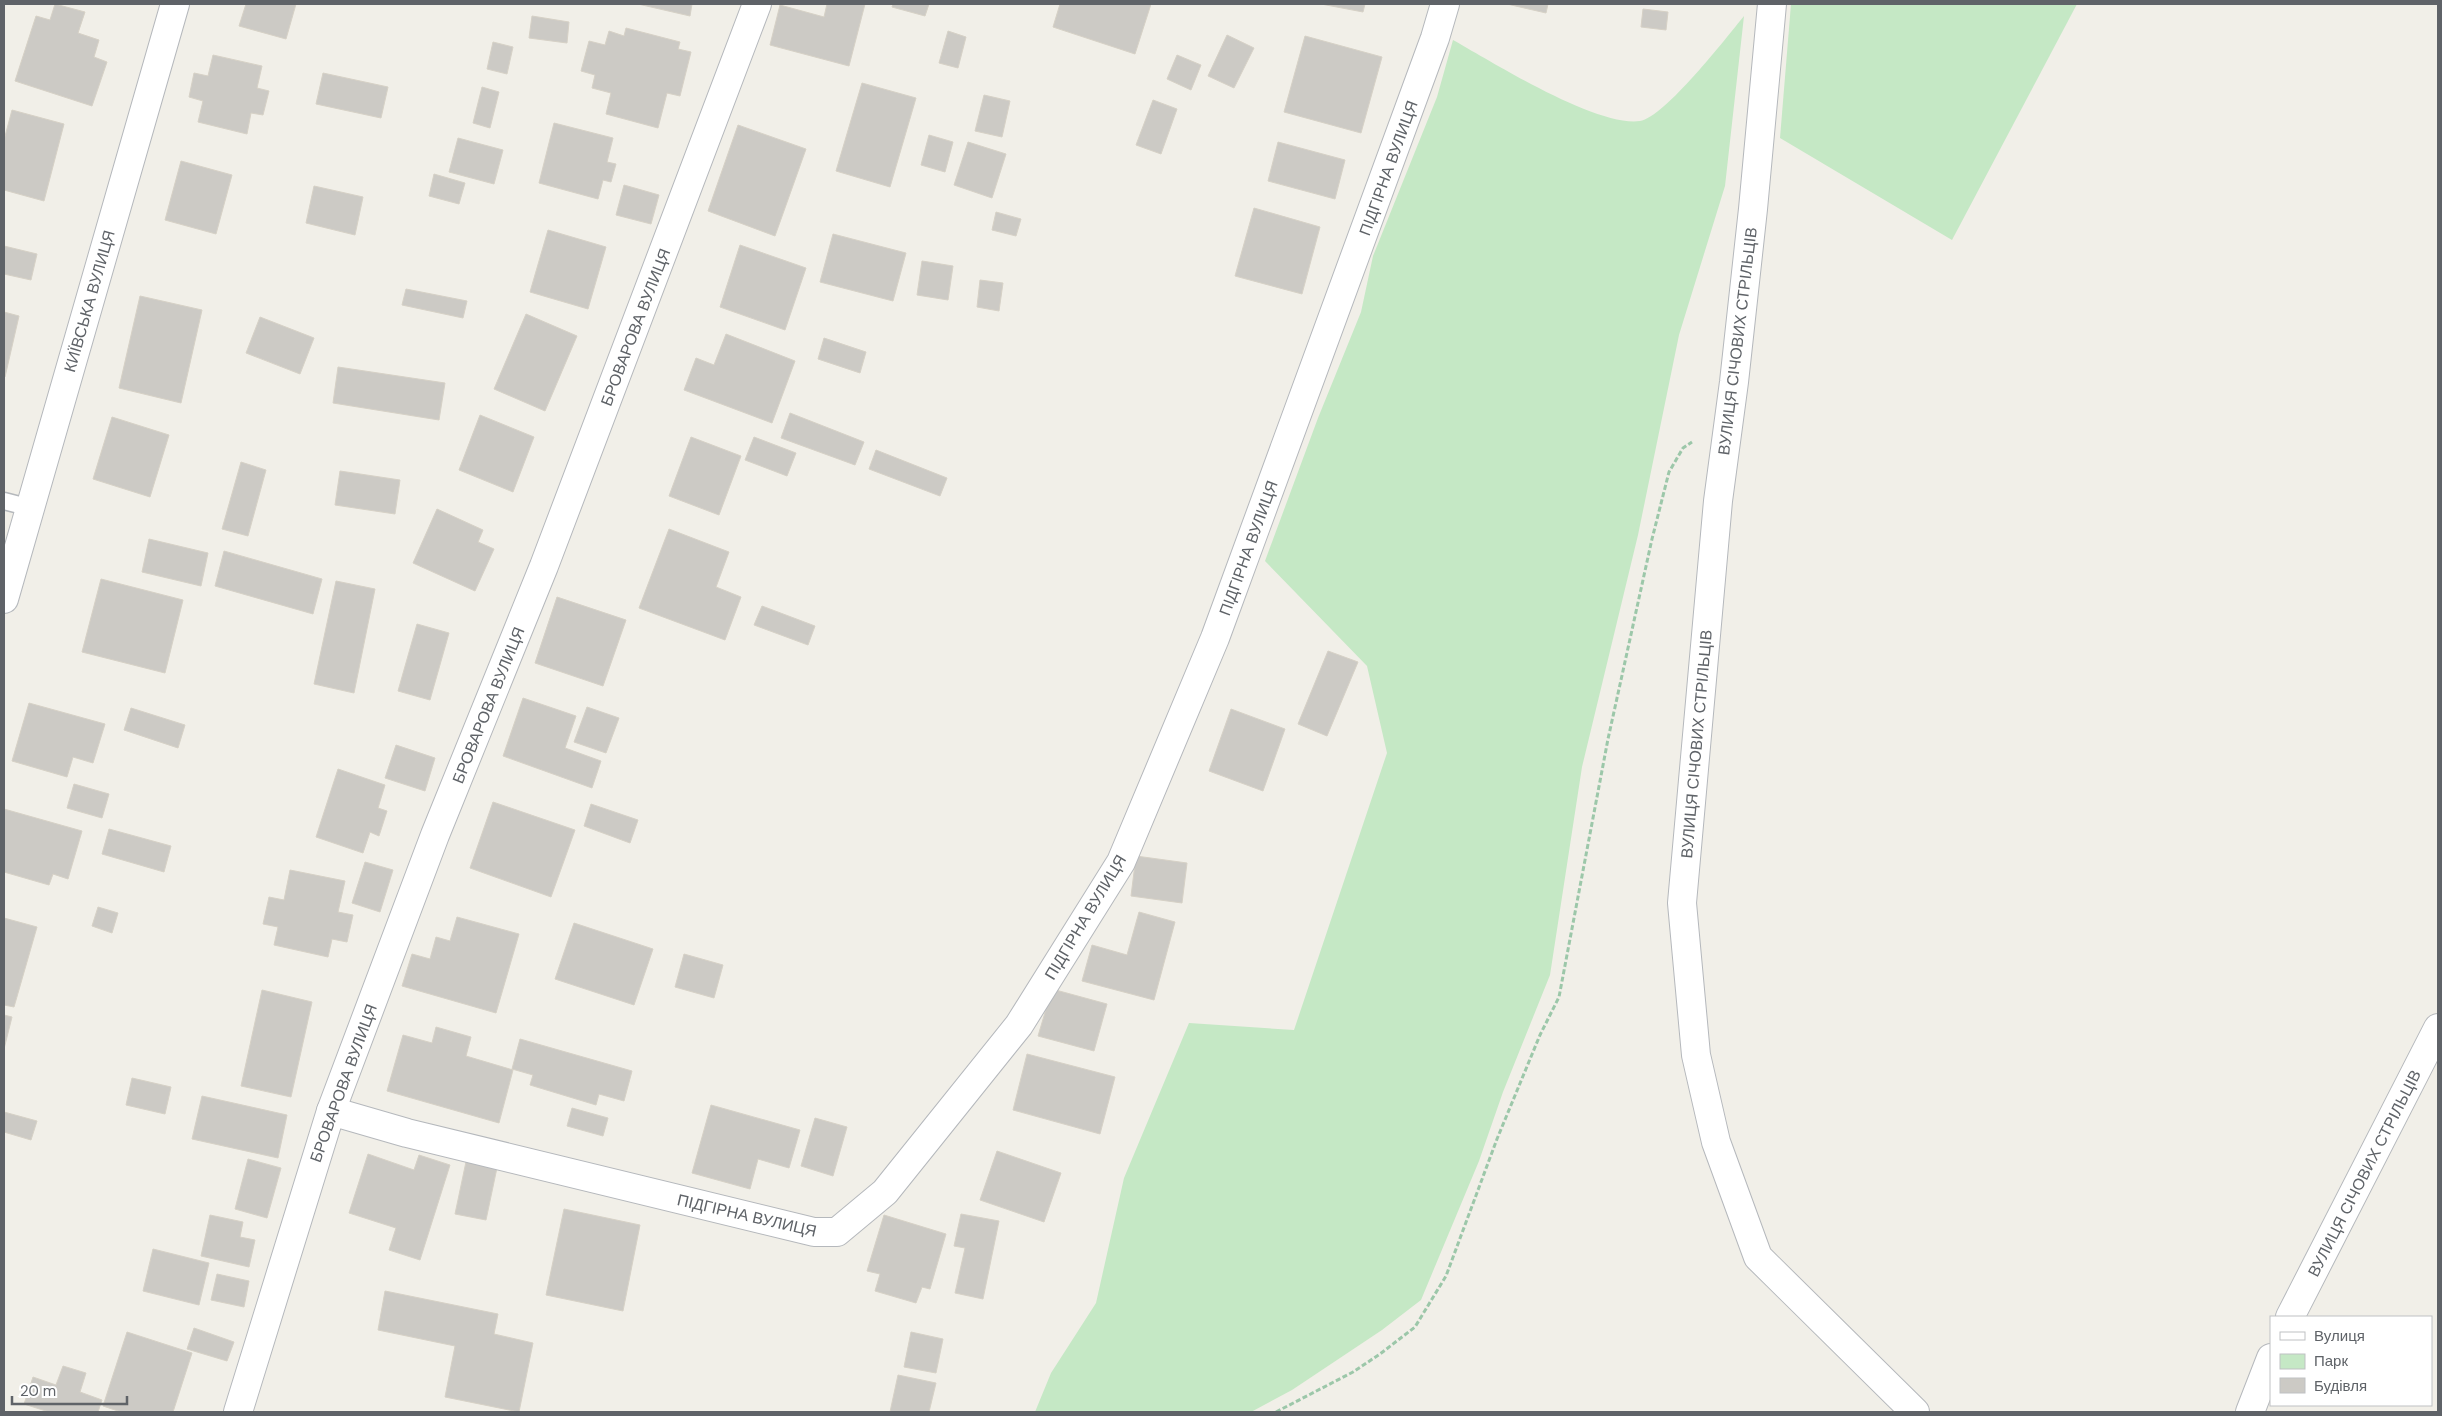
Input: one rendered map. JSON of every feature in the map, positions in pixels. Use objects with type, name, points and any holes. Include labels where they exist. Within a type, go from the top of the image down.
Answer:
[{"type":"street","name":"КИЇВСЬКА ВУЛИЦЯ","points":[[4,599],[175,4]]},
{"type":"street","name":"БРОВАРОВА ВУЛИЦЯ","points":[[238,1412],[331,1111],[434,835],[544,566],[757,4]]},
{"type":"street","name":"ПІДГІРНА ВУЛИЦЯ","points":[[331,1111],[407,1133],[814,1232],[837,1232],[885,1192],[1018,1025],[1121,862],[1215,638],[1432,48],[1445,4]]},
{"type":"street","name":"ВУЛИЦЯ СІЧОВИХ СТРІЛЬЦІВ","points":[[1772,4],[1752,219],[1718,501],[1682,903],[1696,1056],[1716,1142],[1758,1257],[1915,1412]]},
{"type":"street","name":"ВУЛИЦЯ СІЧОВИХ СТРІЛЬЦІВ","points":[[2291,1316],[2438,1028]]},
{"type":"street","points":[[2250,1412],[2270,1361]]},
{"type":"lane","points":[[4,501],[31,508]]},
{"type":"path","points":[[1276,1412],[1353,1372],[1415,1327],[1446,1276],[1496,1139],[1540,1035],[1559,997],[1608,739],[1669,472],[1683,448],[1696,438],[1711,432],[1727,431]]},
{"type":"green space","points":[[1791,4],[2077,4],[1952,240],[1780,138]]},
{"type":"green space","points":[[1744,16],[1725,186],[1679,335],[1638,535],[1582,767],[1550,975],[1503,1092],[1479,1161],[1421,1300],[1382,1330],[1292,1390],[1251,1412],[1035,1412],[1051,1373],[1096,1303],[1124,1178],[1189,1023],[1294,1030],[1387,753],[1367,666],[1265,561],[1318,418],[1361,312],[1373,256],[1437,97],[1453,40],[1572,104],[1621,120],[1640,121],[1651,116],[1679,92]]},
{"type":"building","points":[[55,4],[85,12],[78,33],[99,40],[94,57],[107,62],[92,106],[15,81],[36,16],[50,20]]},
{"type":"building","points":[[246,4],[296,4],[286,39],[239,26]]},
{"type":"building","points":[[638,4],[692,4],[690,16]]},
{"type":"building","points":[[827,4],[865,4],[849,66],[770,45],[780,5],[824,17]]},
{"type":"building","points":[[893,4],[929,4],[925,16],[892,7]]},
{"type":"building","points":[[1060,4],[1151,4],[1135,54],[1053,27]]},
{"type":"building","points":[[1321,4],[1365,4],[1363,12]]},
{"type":"building","points":[[1507,4],[1548,4],[1546,13]]},
{"type":"building","points":[[1643,9],[1668,12],[1666,30],[1641,27]]},
{"type":"building","points":[[532,16],[569,22],[567,43],[529,38]]},
{"type":"building","points":[[626,28],[680,42],[678,49],[691,52],[680,96],[667,93],[658,128],[606,114],[611,93],[592,88],[595,75],[581,71],[589,41],[605,45],[609,31],[624,36]]},
{"type":"building","points":[[948,31],[966,37],[958,68],[939,63]]},
{"type":"building","points":[[1227,35],[1254,48],[1234,88],[1208,76]]},
{"type":"building","points":[[1305,36],[1382,57],[1361,133],[1284,112]]},
{"type":"building","points":[[493,42],[513,47],[507,74],[487,69]]},
{"type":"building","points":[[213,55],[262,66],[257,88],[269,91],[263,115],[251,113],[247,134],[198,122],[203,101],[189,97],[194,73],[208,76]]},
{"type":"building","points":[[1177,55],[1201,65],[1191,90],[1167,79]]},
{"type":"building","points":[[323,73],[388,87],[381,118],[316,104]]},
{"type":"building","points":[[862,83],[916,98],[890,187],[836,171]]},
{"type":"building","points":[[482,87],[499,92],[490,128],[473,123]]},
{"type":"building","points":[[984,95],[1010,101],[1002,137],[975,131]]},
{"type":"building","points":[[1153,100],[1177,109],[1161,154],[1136,145]]},
{"type":"building","points":[[12,110],[64,124],[44,201],[4,190],[4,140]]},
{"type":"building","points":[[554,123],[613,138],[607,162],[616,164],[611,182],[603,180],[598,199],[539,183]]},
{"type":"building","points":[[738,125],[806,149],[775,236],[708,211]]},
{"type":"building","points":[[929,135],[953,142],[945,172],[921,165]]},
{"type":"building","points":[[458,138],[503,150],[494,184],[449,172]]},
{"type":"building","points":[[968,142],[1006,154],[992,198],[954,185]]},
{"type":"building","points":[[1278,142],[1345,160],[1335,199],[1268,181]]},
{"type":"building","points":[[181,161],[232,175],[216,234],[165,220]]},
{"type":"building","points":[[434,174],[465,183],[459,204],[429,196]]},
{"type":"building","points":[[624,185],[659,195],[651,224],[616,215]]},
{"type":"building","points":[[314,186],[363,197],[355,235],[306,223]]},
{"type":"building","points":[[1254,208],[1320,227],[1302,294],[1235,276]]},
{"type":"building","points":[[996,212],[1021,219],[1016,236],[992,230]]},
{"type":"building","points":[[548,230],[606,247],[588,309],[530,292]]},
{"type":"building","points":[[833,234],[906,253],[893,301],[820,282]]},
{"type":"building","points":[[740,245],[806,268],[785,330],[720,307]]},
{"type":"building","points":[[4,246],[37,254],[31,280],[4,274]]},
{"type":"building","points":[[922,261],[953,266],[948,300],[917,295]]},
{"type":"building","points":[[980,280],[1003,283],[999,311],[977,307]]},
{"type":"building","points":[[406,289],[467,301],[463,318],[402,305]]},
{"type":"building","points":[[140,296],[202,310],[181,403],[119,388]]},
{"type":"building","points":[[4,312],[19,316],[5,377],[4,376]]},
{"type":"building","points":[[526,314],[577,336],[545,411],[494,389]]},
{"type":"building","points":[[260,317],[314,338],[300,374],[246,353]]},
{"type":"building","points":[[726,334],[795,361],[772,423],[684,390],[696,358],[714,365]]},
{"type":"building","points":[[824,338],[866,352],[860,373],[818,359]]},
{"type":"building","points":[[338,367],[445,383],[439,420],[333,403]]},
{"type":"building","points":[[790,413],[864,442],[855,465],[781,438]]},
{"type":"building","points":[[480,415],[534,437],[513,492],[459,470]]},
{"type":"building","points":[[112,417],[169,435],[150,497],[93,479]]},
{"type":"building","points":[[691,437],[741,456],[719,515],[669,496]]},
{"type":"building","points":[[754,437],[796,453],[787,476],[745,460]]},
{"type":"building","points":[[876,450],[947,478],[940,496],[869,469]]},
{"type":"building","points":[[241,462],[266,470],[248,536],[222,529]]},
{"type":"building","points":[[340,471],[400,480],[395,514],[335,505]]},
{"type":"building","points":[[437,509],[483,530],[478,542],[494,549],[475,591],[413,563]]},
{"type":"building","points":[[669,529],[729,552],[716,587],[741,597],[725,640],[639,608]]},
{"type":"building","points":[[149,539],[208,553],[201,586],[142,572]]},
{"type":"building","points":[[224,551],[322,579],[313,614],[215,586]]},
{"type":"building","points":[[101,579],[183,600],[165,673],[82,652]]},
{"type":"building","points":[[336,581],[375,589],[354,693],[314,684]]},
{"type":"building","points":[[557,597],[626,620],[603,686],[535,663]]},
{"type":"building","points":[[762,606],[815,626],[808,645],[754,625]]},
{"type":"building","points":[[417,624],[449,633],[430,700],[398,691]]},
{"type":"building","points":[[1328,651],[1358,662],[1327,736],[1298,724]]},
{"type":"building","points":[[523,698],[576,716],[565,748],[601,761],[592,788],[503,756]]},
{"type":"building","points":[[29,703],[105,724],[93,763],[73,757],[67,777],[12,761]]},
{"type":"building","points":[[587,707],[619,718],[606,753],[574,742]]},
{"type":"building","points":[[131,708],[185,725],[178,748],[124,730]]},
{"type":"building","points":[[1231,709],[1285,729],[1263,791],[1209,771]]},
{"type":"building","points":[[396,745],[435,758],[425,791],[385,778]]},
{"type":"building","points":[[338,769],[385,785],[378,808],[387,811],[379,836],[370,832],[363,853],[316,837]]},
{"type":"building","points":[[74,784],[109,794],[102,818],[67,808]]},
{"type":"building","points":[[493,802],[575,830],[551,897],[470,868]]},
{"type":"building","points":[[591,804],[638,820],[630,843],[584,826]]},
{"type":"building","points":[[4,809],[82,831],[68,879],[53,874],[49,885],[4,872]]},
{"type":"building","points":[[109,829],[171,846],[164,872],[102,854]]},
{"type":"building","points":[[1136,856],[1187,863],[1182,903],[1131,896]]},
{"type":"building","points":[[365,862],[393,870],[380,912],[352,903]]},
{"type":"building","points":[[290,870],[345,881],[338,912],[353,915],[347,942],[332,939],[328,957],[274,945],[278,927],[263,924],[269,897],[284,900]]},
{"type":"building","points":[[98,907],[118,913],[112,933],[92,926]]},
{"type":"building","points":[[1139,912],[1175,922],[1154,1000],[1082,981],[1092,945],[1127,955]]},
{"type":"building","points":[[457,917],[519,934],[496,1013],[402,986],[412,954],[430,959],[436,937],[450,941]]},
{"type":"building","points":[[4,918],[37,927],[14,1007],[4,1005]]},
{"type":"building","points":[[574,923],[653,949],[634,1005],[555,979]]},
{"type":"building","points":[[684,954],[723,965],[714,998],[675,987]]},
{"type":"building","points":[[1052,989],[1107,1004],[1094,1051],[1038,1036]]},
{"type":"building","points":[[262,990],[312,1002],[291,1097],[241,1086]]},
{"type":"building","points":[[4,1015],[12,1017],[4,1049]]},
{"type":"building","points":[[436,1027],[471,1037],[466,1056],[513,1070],[499,1123],[387,1091],[403,1035],[432,1043]]},
{"type":"building","points":[[520,1039],[632,1071],[624,1101],[599,1094],[596,1105],[530,1085],[533,1075],[512,1069]]},
{"type":"building","points":[[1027,1054],[1115,1077],[1100,1134],[1013,1110]]},
{"type":"building","points":[[132,1078],[171,1087],[165,1114],[126,1105]]},
{"type":"building","points":[[202,1096],[287,1115],[278,1158],[192,1139]]},
{"type":"building","points":[[711,1105],[800,1130],[789,1168],[758,1159],[750,1189],[692,1173]]},
{"type":"building","points":[[572,1108],[608,1118],[603,1136],[567,1126]]},
{"type":"building","points":[[4,1112],[37,1121],[31,1140],[4,1132]]},
{"type":"building","points":[[815,1118],[847,1127],[833,1176],[801,1166]]},
{"type":"building","points":[[997,1151],[1061,1173],[1044,1222],[980,1200]]},
{"type":"building","points":[[368,1154],[414,1170],[419,1155],[450,1165],[420,1260],[389,1250],[396,1228],[349,1213]]},
{"type":"building","points":[[467,1157],[498,1163],[486,1220],[455,1214]]},
{"type":"building","points":[[248,1159],[281,1168],[267,1218],[235,1209]]},
{"type":"building","points":[[564,1209],[640,1225],[623,1311],[546,1295]]},
{"type":"building","points":[[961,1214],[999,1221],[983,1299],[955,1293],[965,1248],[954,1246]]},
{"type":"building","points":[[210,1215],[243,1222],[240,1237],[255,1240],[249,1267],[201,1256]]},
{"type":"building","points":[[884,1215],[946,1234],[930,1289],[922,1287],[916,1303],[875,1291],[880,1274],[867,1271]]},
{"type":"building","points":[[153,1249],[209,1263],[199,1305],[143,1291]]},
{"type":"building","points":[[217,1274],[249,1281],[244,1307],[211,1300]]},
{"type":"building","points":[[385,1291],[498,1314],[494,1334],[533,1343],[519,1412],[445,1397],[455,1346],[378,1330]]},
{"type":"building","points":[[194,1328],[234,1342],[227,1361],[187,1349]]},
{"type":"building","points":[[127,1332],[192,1353],[173,1412],[121,1412],[103,1406]]},
{"type":"building","points":[[911,1332],[943,1339],[936,1373],[904,1367]]},
{"type":"building","points":[[63,1366],[86,1373],[80,1392],[102,1400],[98,1412],[49,1412],[24,1404],[33,1377],[56,1385]]},
{"type":"building","points":[[898,1375],[936,1383],[929,1412],[890,1412]]}]
